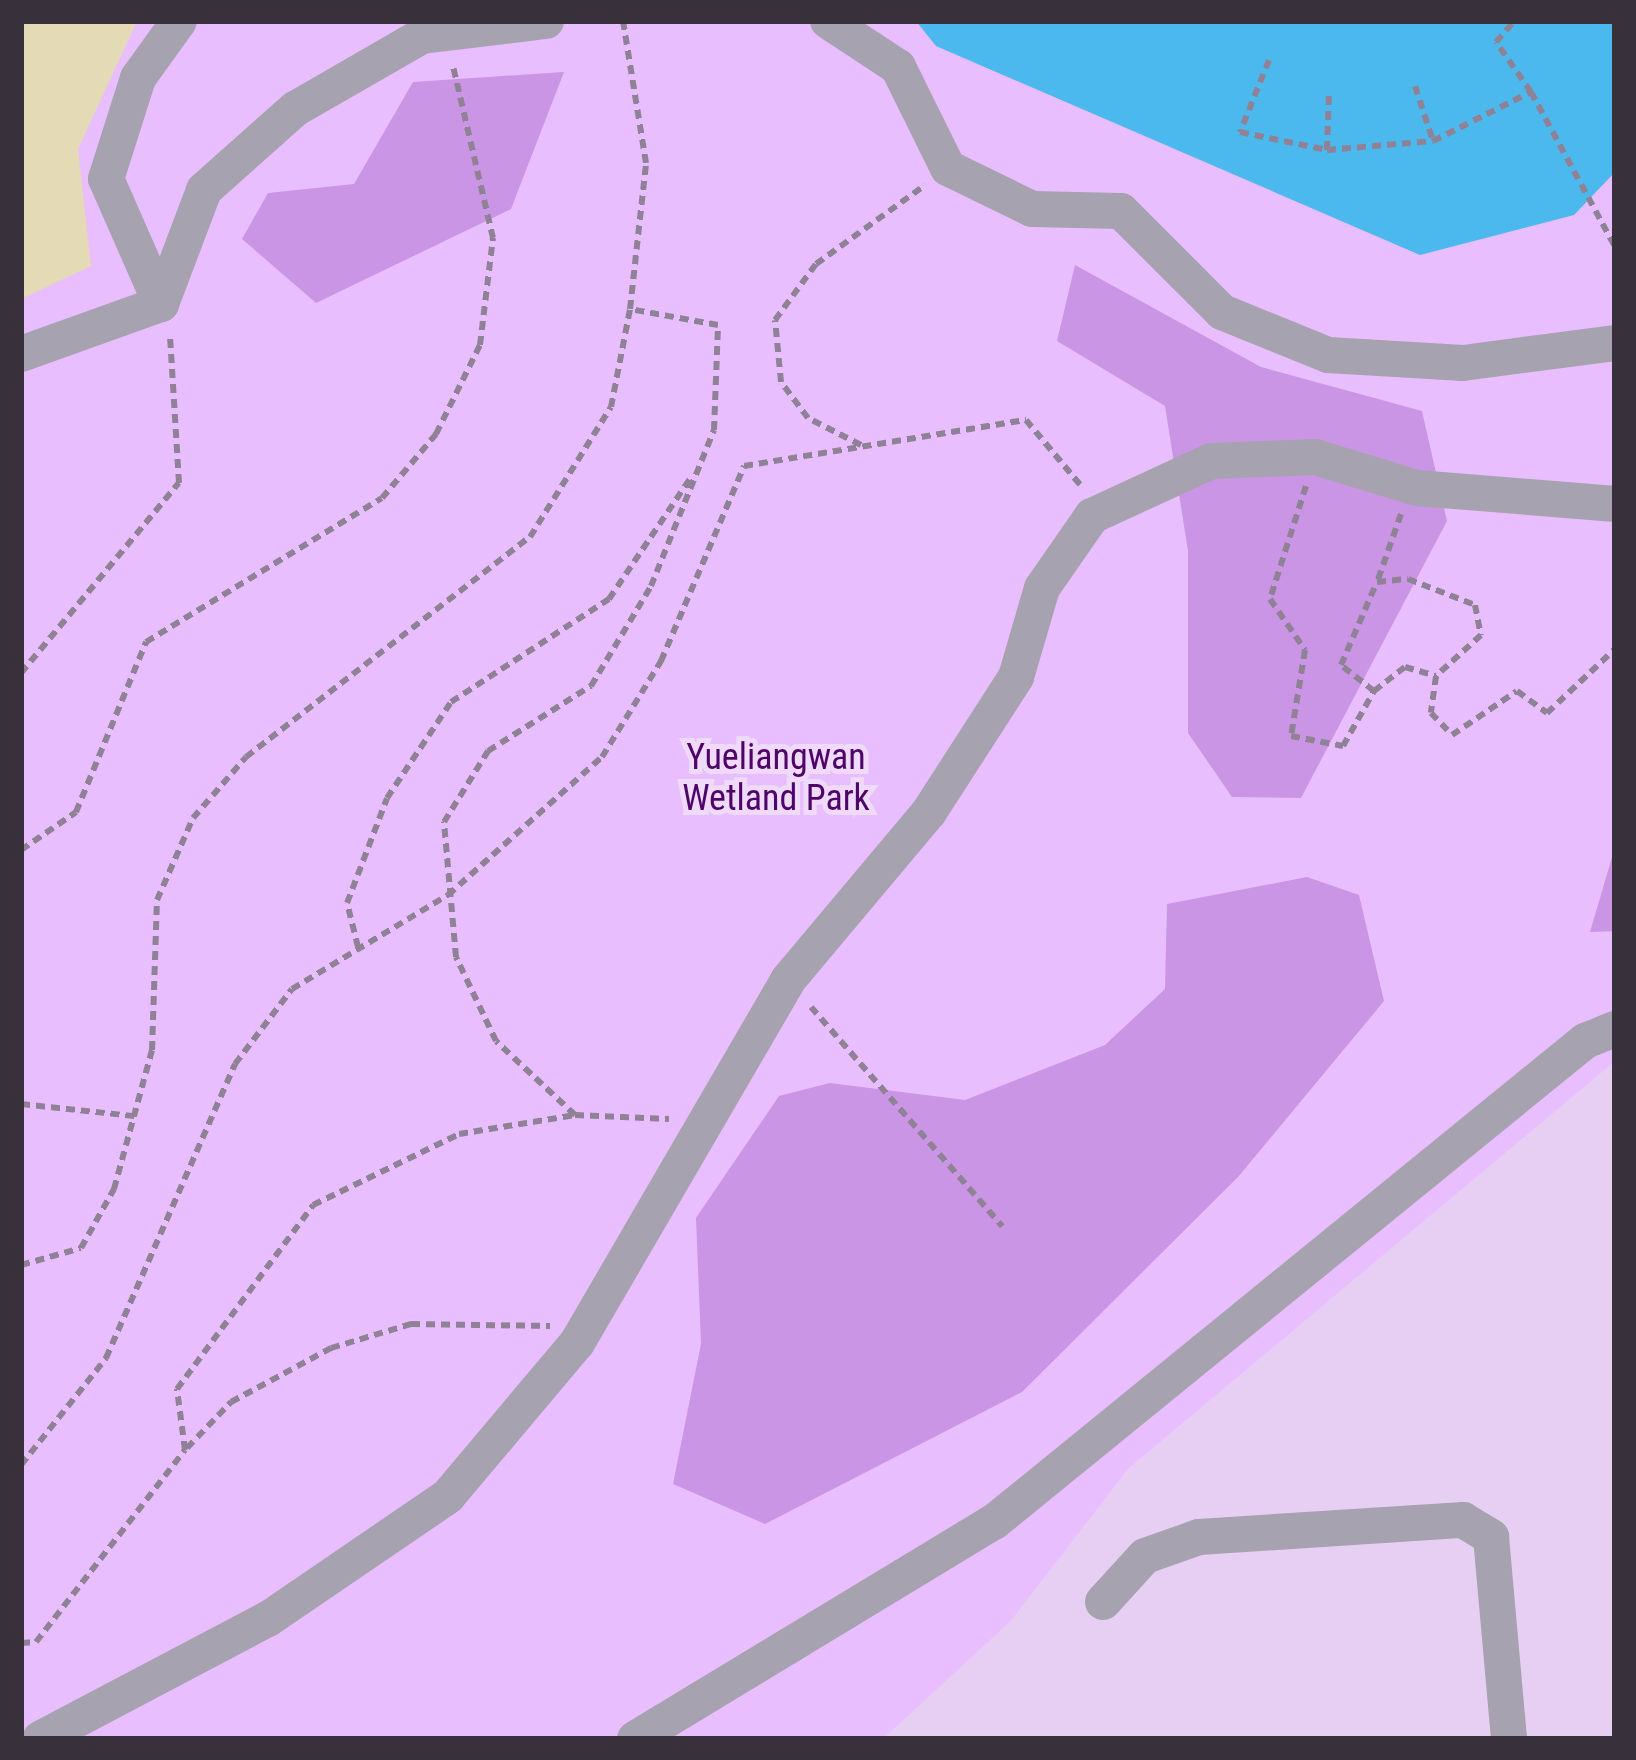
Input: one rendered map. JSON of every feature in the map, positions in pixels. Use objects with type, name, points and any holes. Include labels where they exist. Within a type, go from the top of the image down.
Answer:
[{"type":"street","points":[[161,304],[106,179],[138,78],[178,21]]},
{"type":"street","points":[[21,354],[161,304],[204,190],[295,109],[422,36],[546,21]]},
{"type":"street","points":[[829,21],[898,68],[948,168],[1032,208],[1121,211],[1222,312],[1328,355],[1463,363],[1615,343]]},
{"type":"street","points":[[40,1739],[268,1619],[448,1496],[583,1332],[788,980],[929,812],[1016,677],[1042,589],[1092,516],[1211,460],[1315,457],[1417,488],[1615,504]]},
{"type":"street","points":[[634,1739],[994,1522],[1585,1041],[1615,1029]]},
{"type":"street","points":[[1103,1602],[1145,1556],[1199,1538],[1463,1520],[1491,1537],[1509,1739]]},
{"type":"path","points":[[21,1265],[81,1248],[134,1116],[152,1050],[157,900],[193,818],[246,758],[530,537],[611,407],[630,309],[646,163],[623,21]]},
{"type":"path","points":[[1514,21],[1496,42],[1531,92],[1615,247]]},
{"type":"path","points":[[21,850],[76,812],[146,642],[382,498],[436,434],[480,345],[493,238],[446,33]]},
{"type":"path","points":[[1269,60],[1240,132],[1327,150],[1433,140],[1531,92]]},
{"type":"path","points":[[1415,86],[1433,140]]},
{"type":"path","points":[[1327,150],[1329,93]]},
{"type":"path","points":[[864,447],[808,418],[782,382],[775,320],[815,264],[948,168]]},
{"type":"path","points":[[21,673],[179,483],[181,375],[161,304]]},
{"type":"path","points":[[575,1114],[496,1041],[456,957],[444,822],[488,751],[591,686],[651,586],[714,430],[718,326],[630,309]]},
{"type":"path","points":[[21,1466],[106,1358],[235,1064],[292,989],[448,895],[602,757],[661,661],[744,466],[1026,420],[1079,486],[1120,503]]},
{"type":"path","points":[[1315,457],[1270,599],[1305,650],[1291,736],[1343,746],[1374,691],[1405,667],[1436,676]]},
{"type":"path","points":[[358,948],[347,903],[388,798],[451,702],[609,599],[701,463]]},
{"type":"path","points":[[1374,691],[1341,665],[1378,582],[1380,548],[1417,488]]},
{"type":"path","points":[[1378,582],[1408,579],[1475,605],[1481,635],[1436,676],[1431,713],[1451,735],[1517,692],[1546,713],[1615,649]]},
{"type":"path","points":[[788,980],[1002,1226]]},
{"type":"path","points":[[21,1105],[134,1116]]},
{"type":"path","points":[[185,1450],[177,1389],[313,1204],[459,1134],[575,1114],[708,1120]]},
{"type":"path","points":[[21,1643],[36,1642],[185,1450],[230,1402],[332,1348],[411,1324],[508,1318],[583,1332]]},
{"type":"shaded area","points":[[564,72],[511,209],[316,303],[242,239],[268,193],[354,184],[413,82]]},
{"type":"shaded area","points":[[1075,265],[1261,367],[1422,411],[1447,521],[1301,798],[1232,797],[1188,733],[1188,551],[1165,406],[1057,341]]},
{"type":"shaded area","points":[[1615,847],[1615,931],[1590,932]]},
{"type":"shaded area","points":[[1307,877],[1359,895],[1384,1001],[1238,1177],[1022,1392],[765,1524],[673,1484],[701,1344],[696,1218],[779,1096],[830,1083],[965,1100],[1105,1045],[1165,989],[1167,904]]},
{"type":"shaded area","points":[[1615,1029],[1615,1739],[883,1739],[1010,1622],[1129,1468],[1610,1064]]},
{"type":"green space","name":"Yueliangwan Wetland Park","points":[[21,21],[1615,21],[1615,1061],[1129,1468],[1010,1622],[883,1739],[21,1739]]},
{"type":"sand","points":[[21,21],[137,21],[78,149],[91,266],[21,299]]},
{"type":"water","points":[[916,21],[1615,21],[1615,172],[1574,215],[1420,255],[936,46]]}]
